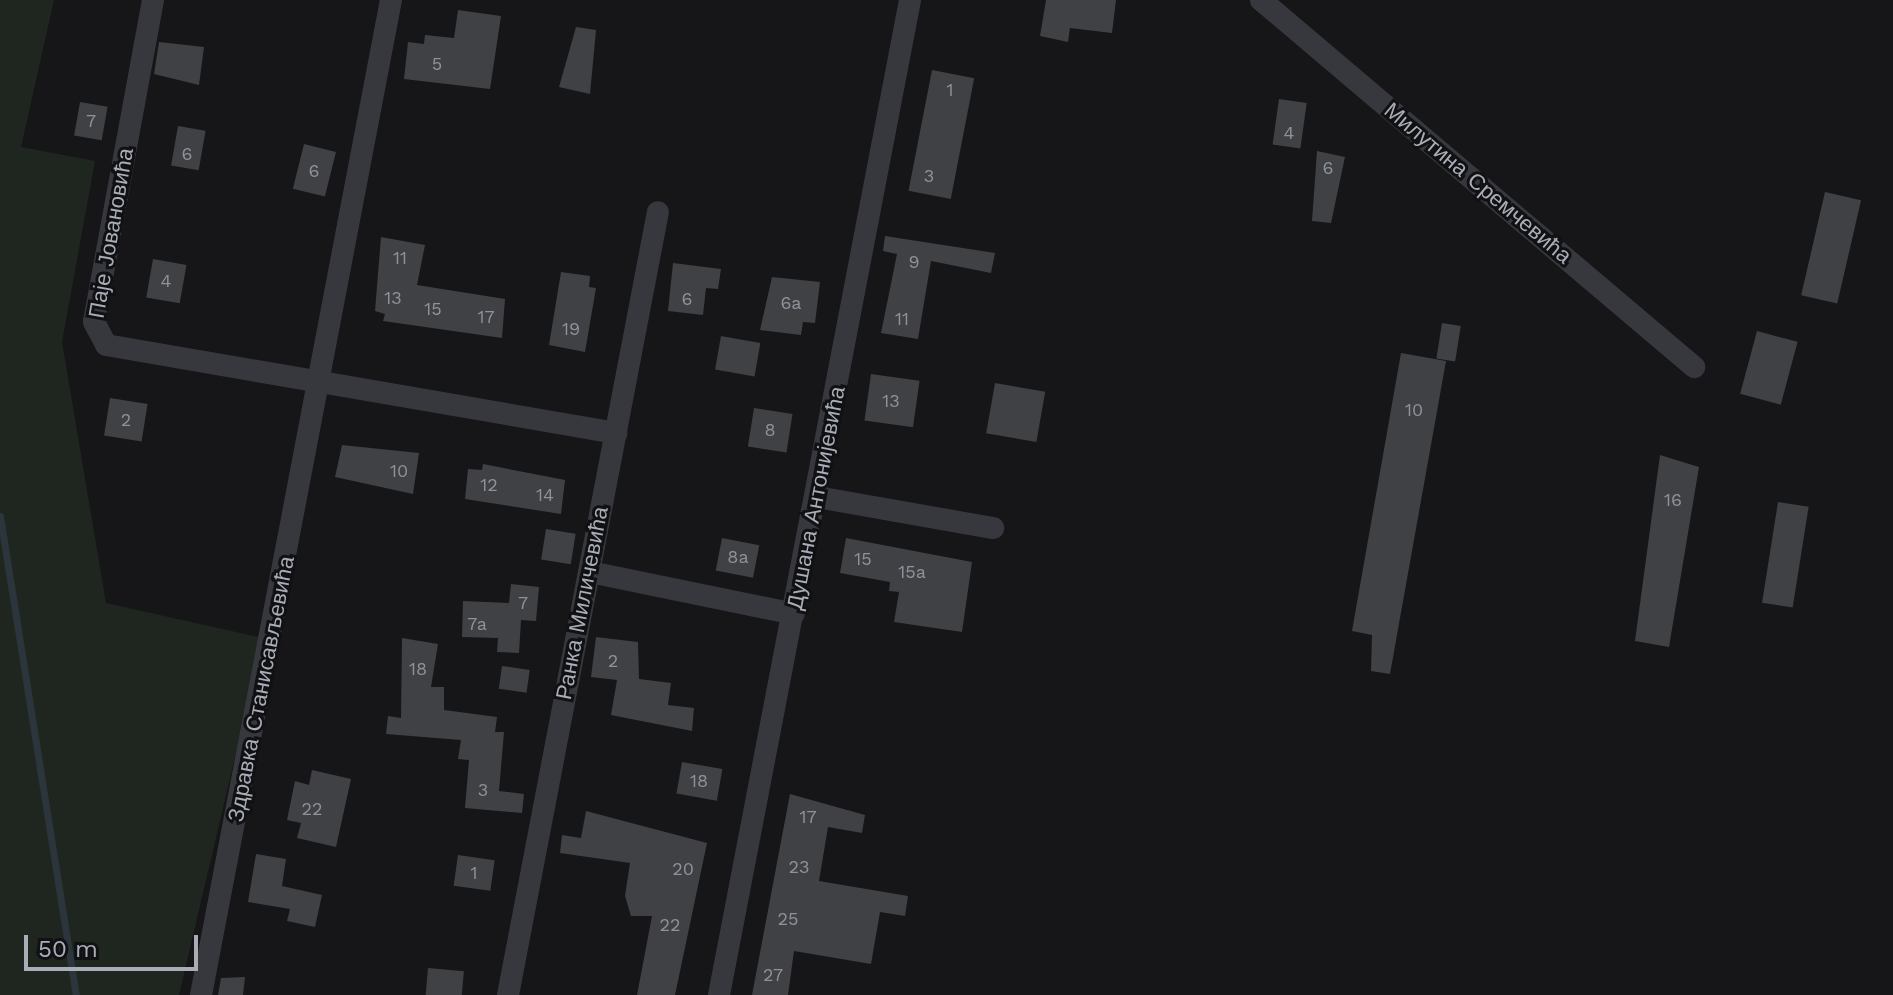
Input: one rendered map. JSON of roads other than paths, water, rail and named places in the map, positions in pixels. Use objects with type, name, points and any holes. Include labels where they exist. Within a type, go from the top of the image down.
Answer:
[{"type":"street","name":"Паје Јовановића","points":[[153,0],[95,335],[106,345],[318,382]]},
{"type":"street","name":"Здравка Станисављевића","points":[[201,995],[391,0]]},
{"type":"street","name":"Душана Антонијевића","points":[[719,995],[910,0]]},
{"type":"street","name":"Милутина Сремчевића","points":[[1261,0],[1694,367]]},
{"type":"street","name":"Ранка Миличевића","points":[[508,995],[658,212]]},
{"type":"street","points":[[318,382],[616,433]]},
{"type":"street","points":[[817,497],[993,528]]},
{"type":"street","points":[[590,572],[794,614]]},
{"type":"waterway","points":[[0,516],[76,995]]}]
